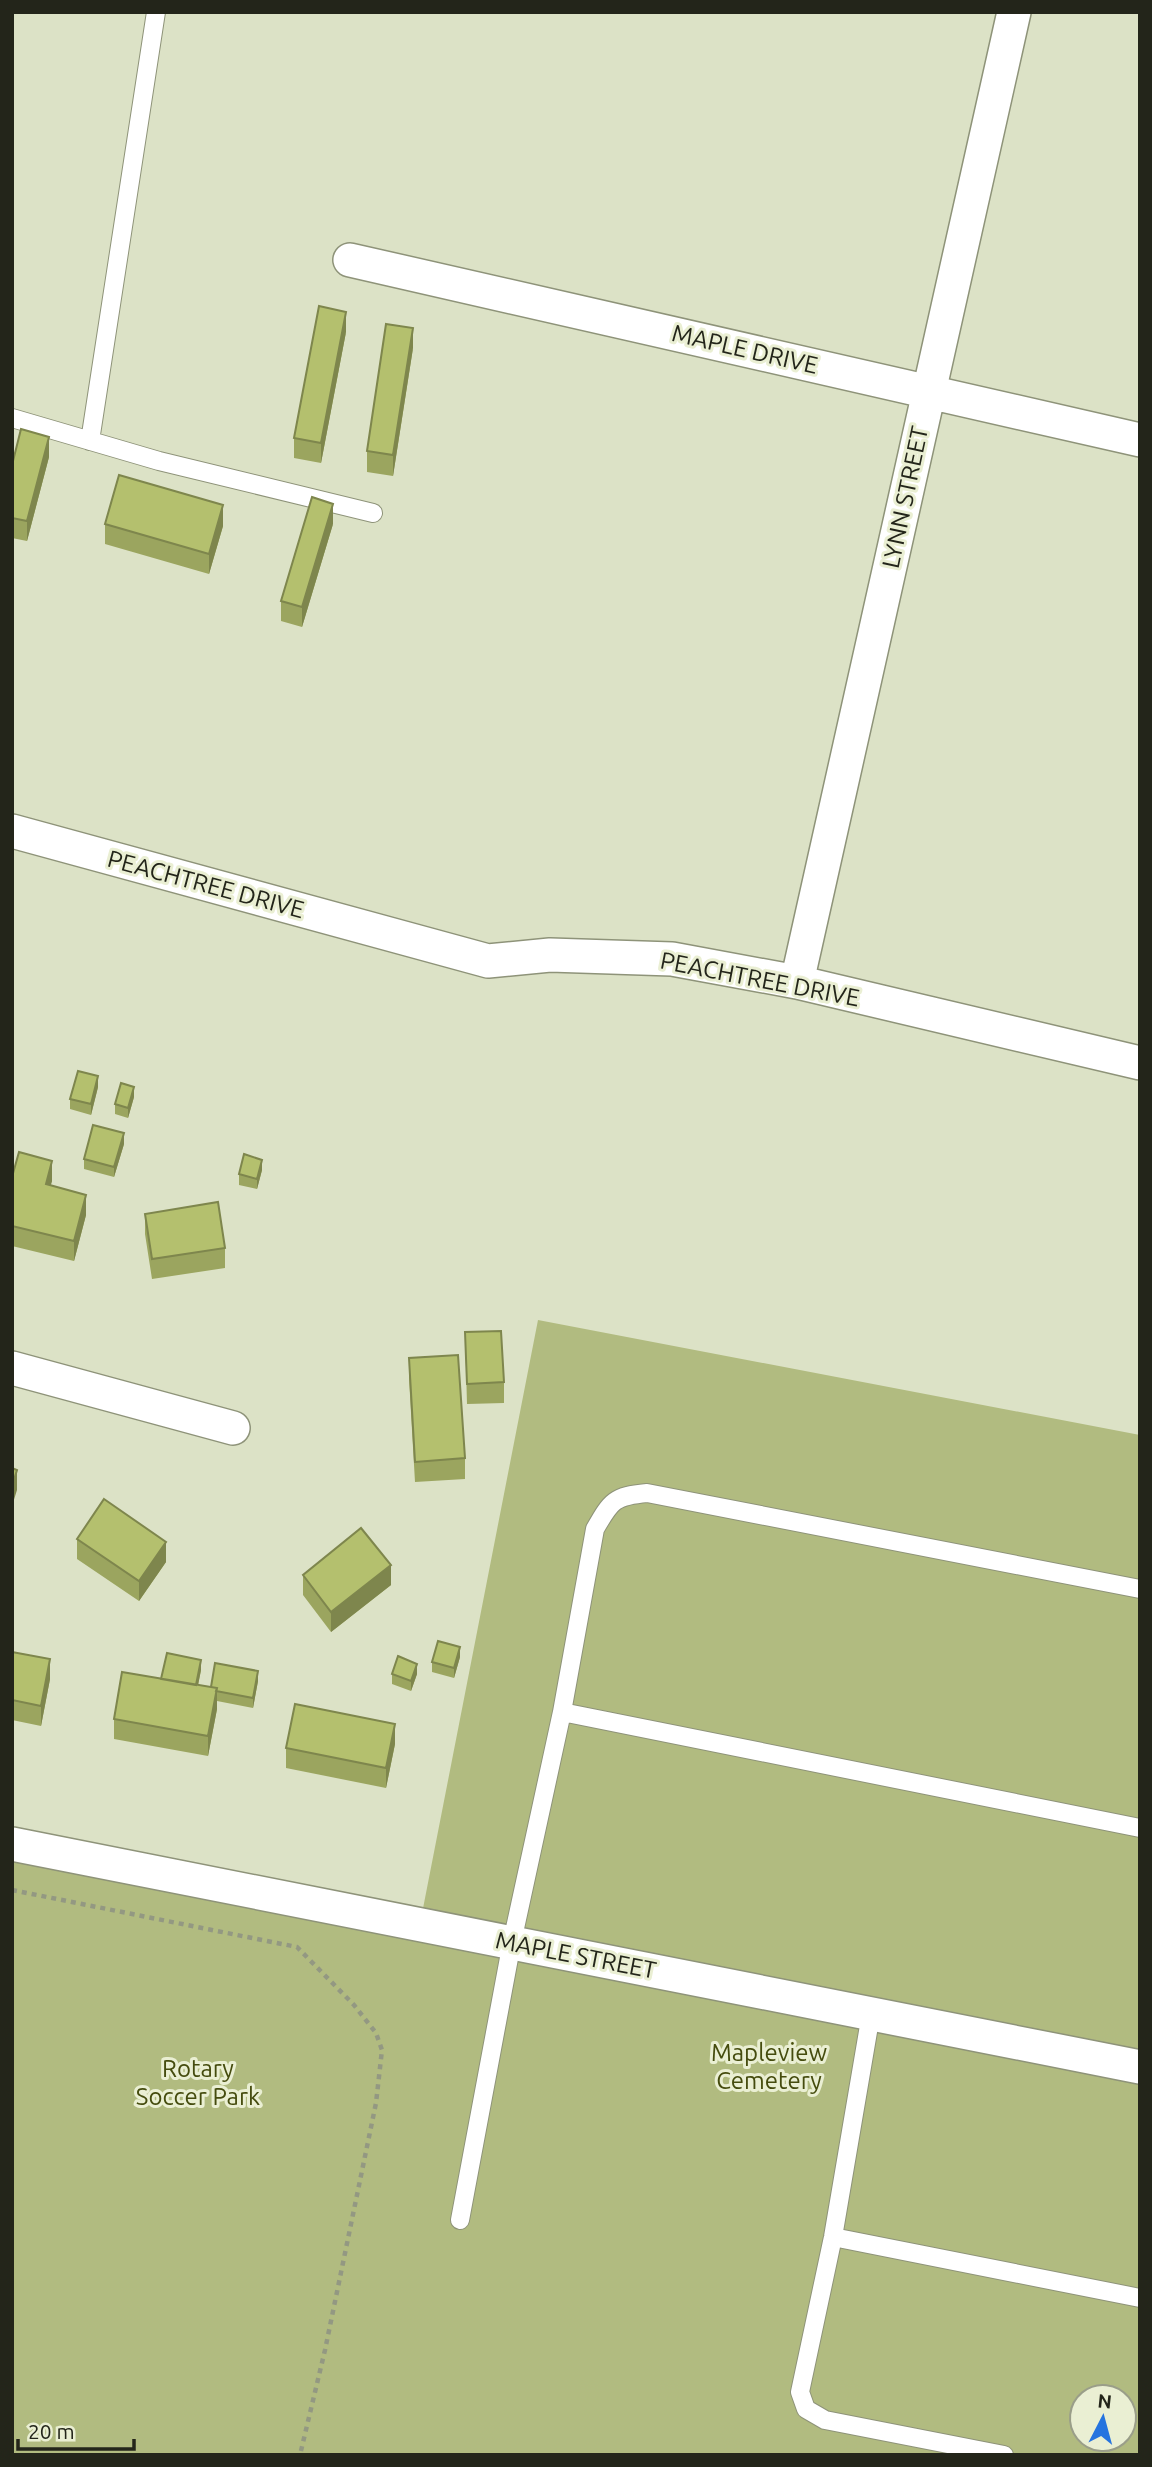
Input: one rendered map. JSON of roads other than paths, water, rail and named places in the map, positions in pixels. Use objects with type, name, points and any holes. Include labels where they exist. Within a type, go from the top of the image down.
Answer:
[{"type":"street","name":"LYNN STREET","points":[[797,982],[1014,12]]},
{"type":"street","name":"MAPLE DRIVE","points":[[350,260],[1140,440]]},
{"type":"street","name":"PEACHTREE DRIVE","points":[[12,831],[488,961],[550,955],[672,959],[797,982],[1140,1063]]},
{"type":"street","points":[[12,1368],[233,1428]]},
{"type":"street","name":"MAPLE STREET","points":[[12,1844],[1140,2067]]},
{"type":"lane","points":[[90,441],[156,12]]},
{"type":"lane","points":[[12,418],[159,461],[373,513]]},
{"type":"lane","points":[[460,2220],[512,1942],[562,1712],[595,1529],[610,1503],[629,1494],[647,1493],[1140,1589]]},
{"type":"lane","points":[[562,1712],[1140,1828]]},
{"type":"lane","points":[[871,2014],[833,2237],[800,2392],[806,2409],[825,2420],[1004,2455]]},
{"type":"lane","points":[[833,2237],[1140,2298]]},
{"type":"park label","name":"Mapleview Cemetery","points":[[769,2066]]},
{"type":"park label","name":"Rotary Soccer Park","points":[[198,2082]]}]
